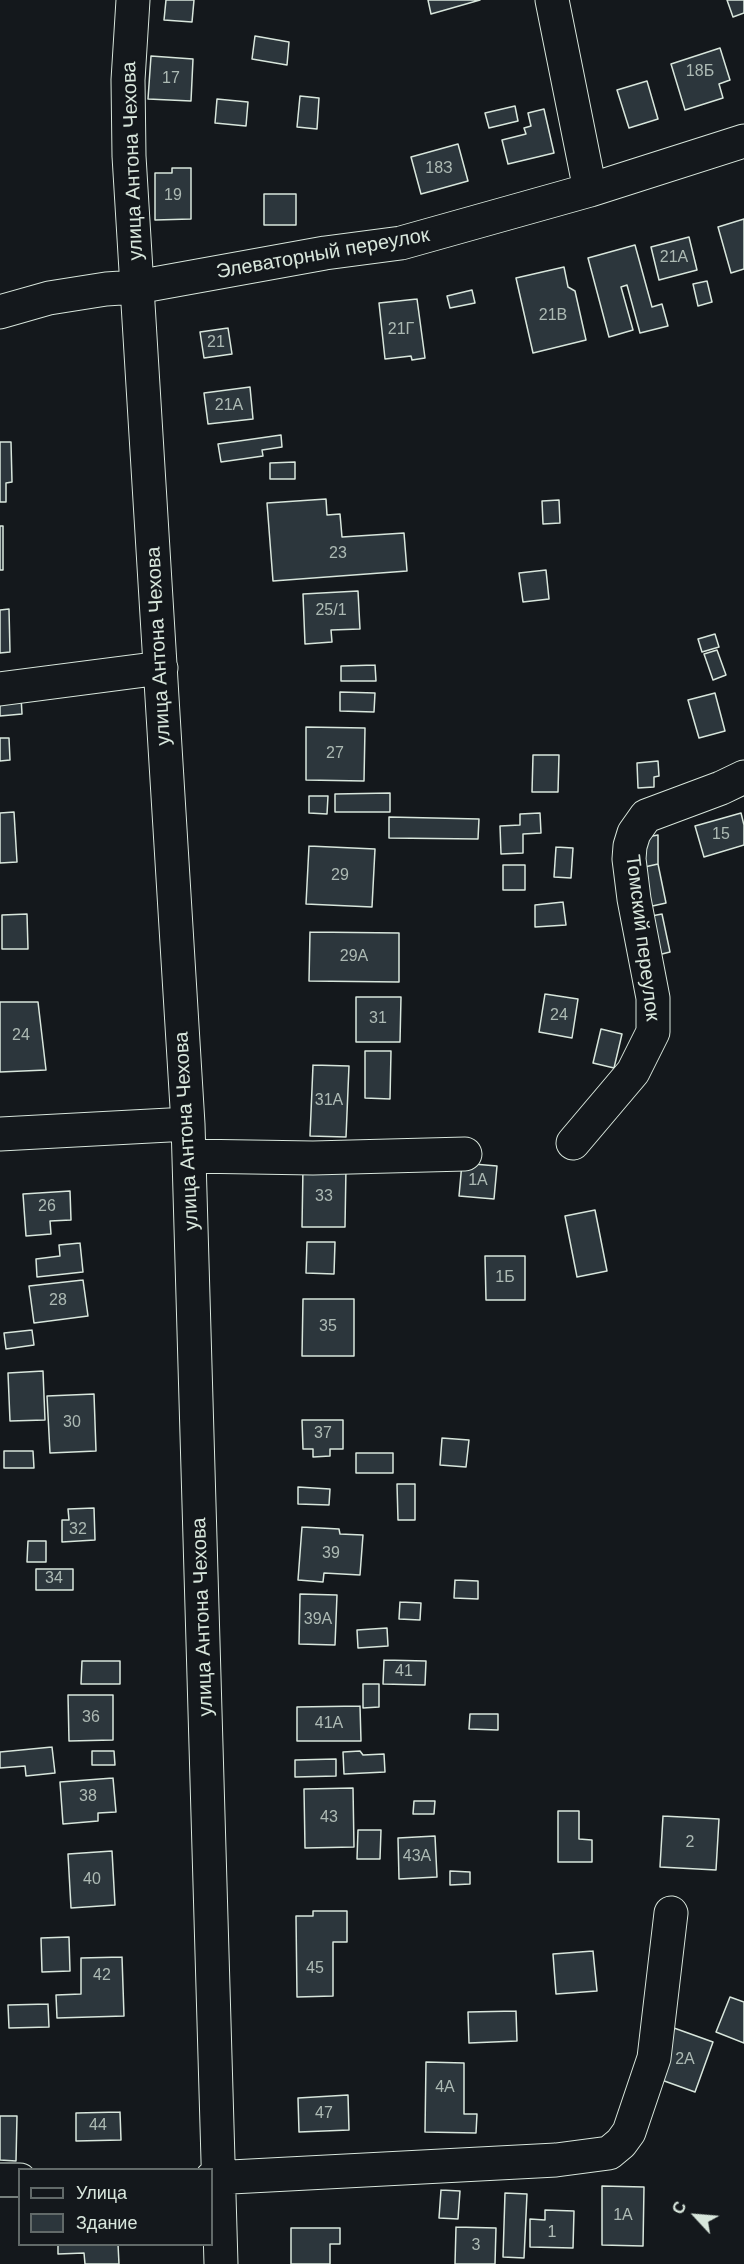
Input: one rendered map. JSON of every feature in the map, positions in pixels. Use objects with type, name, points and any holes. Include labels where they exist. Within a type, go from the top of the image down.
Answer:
[{"type":"street","name":"улица Антона Чехова","points":[[132,0],[128,80],[129,156],[188,1124],[215,2178],[221,2264]]},
{"type":"street","points":[[552,0],[590,190]]},
{"type":"street","name":"Элеваторный переулок","points":[[0,312],[49,298],[106,289],[137,287],[326,253],[401,243],[590,190],[744,141]]},
{"type":"street","points":[[0,689],[160,668]]},
{"type":"street","name":"Томский переулок","points":[[573,1143],[633,1072],[653,1032],[653,998],[634,899],[629,859],[634,833],[646,816],[744,777]]},
{"type":"street","points":[[0,1134],[188,1124]]},
{"type":"street","points":[[189,1156],[313,1158],[465,1154]]},
{"type":"street","points":[[215,2178],[556,2160],[609,2153],[629,2132],[654,2058],[671,1913]]},
{"type":"street","points":[[0,2180],[18,2180]]},
{"type":"building","points":[[166,0],[194,0],[192,22],[164,20]]},
{"type":"building","points":[[428,0],[480,0],[431,14]]},
{"type":"building","points":[[727,0],[744,0],[744,13],[733,17]]},
{"type":"building","points":[[255,36],[289,42],[287,65],[252,59]]},
{"type":"building","points":[[720,48],[730,80],[719,84],[723,98],[685,110],[671,64]]},
{"type":"building","points":[[151,56],[193,59],[191,101],[148,99]]},
{"type":"building","points":[[647,81],[658,119],[629,128],[617,90]]},
{"type":"building","points":[[300,96],[319,98],[317,129],[297,127]]},
{"type":"building","points":[[217,99],[248,102],[246,126],[215,123]]},
{"type":"building","points":[[515,106],[518,121],[489,128],[485,113]]},
{"type":"building","points":[[544,109],[554,153],[508,164],[502,140],[526,134],[524,128],[531,126],[528,113]]},
{"type":"building","points":[[458,144],[468,181],[421,194],[411,157]]},
{"type":"building","points":[[172,168],[191,168],[191,219],[155,220],[155,173],[172,173]]},
{"type":"building","points":[[264,194],[296,194],[296,225],[264,225]]},
{"type":"building","points":[[744,219],[744,269],[731,273],[718,227]]},
{"type":"building","points":[[689,237],[697,270],[659,280],[651,247]]},
{"type":"building","points":[[635,245],[652,307],[662,304],[668,326],[640,333],[627,285],[621,287],[633,330],[609,337],[588,258]]},
{"type":"building","points":[[564,267],[568,287],[575,291],[586,340],[533,353],[516,278]]},
{"type":"building","points":[[707,281],[712,302],[698,306],[693,284]]},
{"type":"building","points":[[472,290],[475,303],[450,308],[447,296]]},
{"type":"building","points":[[417,299],[425,358],[412,360],[411,356],[385,359],[379,303]]},
{"type":"building","points":[[228,328],[232,354],[204,358],[200,332]]},
{"type":"building","points":[[250,387],[253,419],[208,424],[204,393]]},
{"type":"building","points":[[281,435],[282,447],[262,450],[263,456],[221,462],[218,444]]},
{"type":"building","points":[[0,442],[11,442],[12,482],[6,483],[6,502],[0,502]]},
{"type":"building","points":[[295,462],[295,479],[270,479],[270,463]]},
{"type":"building","points":[[326,499],[327,515],[340,514],[342,537],[404,533],[407,571],[273,581],[267,503]]},
{"type":"building","points":[[559,500],[560,523],[543,524],[542,501]]},
{"type":"building","points":[[0,526],[3,526],[3,570],[0,570]]},
{"type":"building","points":[[546,570],[549,599],[523,602],[519,573]]},
{"type":"building","points":[[358,591],[360,629],[331,630],[332,642],[305,644],[303,594]]},
{"type":"building","points":[[9,609],[10,652],[0,653],[0,610]]},
{"type":"building","points":[[715,634],[719,647],[702,652],[698,639]]},
{"type":"building","points":[[717,650],[726,675],[713,680],[704,654]]},
{"type":"building","points":[[375,665],[376,681],[341,681],[341,666]]},
{"type":"building","points":[[340,692],[375,693],[374,712],[340,711]]},
{"type":"building","points":[[715,693],[725,731],[699,738],[688,700]]},
{"type":"building","points":[[21,696],[22,714],[0,716],[0,697]]},
{"type":"building","points":[[306,727],[365,728],[364,781],[306,780]]},
{"type":"building","points":[[0,738],[9,738],[10,760],[0,761]]},
{"type":"building","points":[[533,755],[559,755],[558,792],[532,792]]},
{"type":"building","points":[[658,761],[659,776],[654,777],[654,787],[638,788],[637,763]]},
{"type":"building","points":[[390,793],[390,812],[335,812],[335,794]]},
{"type":"building","points":[[309,796],[328,796],[327,814],[309,813]]},
{"type":"building","points":[[14,812],[17,862],[0,863],[0,813]]},
{"type":"building","points":[[540,813],[541,833],[523,834],[523,853],[501,854],[500,826],[520,825],[520,814]]},
{"type":"building","points":[[741,813],[744,825],[744,845],[704,857],[695,826]]},
{"type":"building","points":[[389,817],[479,819],[478,839],[389,838]]},
{"type":"building","points":[[658,835],[658,864],[640,868],[641,838]]},
{"type":"building","points":[[309,846],[375,849],[372,907],[306,904]]},
{"type":"building","points":[[556,847],[573,848],[571,878],[554,877]]},
{"type":"building","points":[[658,864],[666,903],[648,907],[640,868]]},
{"type":"building","points":[[503,865],[525,865],[525,890],[503,890]]},
{"type":"building","points":[[563,902],[566,925],[535,927],[535,905]]},
{"type":"building","points":[[27,914],[28,949],[2,949],[2,915]]},
{"type":"building","points":[[662,914],[670,952],[654,956],[646,917]]},
{"type":"building","points":[[310,932],[399,933],[399,982],[309,981]]},
{"type":"building","points":[[545,994],[578,999],[572,1038],[539,1032]]},
{"type":"building","points":[[356,997],[401,997],[400,1042],[356,1042]]},
{"type":"building","points":[[0,1002],[38,1002],[46,1070],[0,1072]]},
{"type":"building","points":[[601,1029],[622,1034],[614,1068],[593,1063]]},
{"type":"building","points":[[365,1051],[391,1051],[390,1099],[365,1098]]},
{"type":"building","points":[[313,1065],[349,1066],[346,1137],[310,1136]]},
{"type":"building","points":[[462,1163],[497,1166],[494,1199],[459,1196]]},
{"type":"building","points":[[303,1166],[346,1167],[345,1227],[302,1227]]},
{"type":"building","points":[[70,1191],[71,1220],[50,1221],[51,1234],[26,1236],[23,1194]]},
{"type":"building","points":[[595,1210],[607,1271],[577,1277],[565,1216]]},
{"type":"building","points":[[307,1242],[335,1242],[334,1274],[306,1273]]},
{"type":"building","points":[[80,1243],[83,1272],[37,1277],[36,1259],[60,1256],[59,1245]]},
{"type":"building","points":[[485,1256],[525,1256],[525,1300],[486,1300]]},
{"type":"building","points":[[83,1280],[88,1316],[34,1323],[29,1286]]},
{"type":"building","points":[[303,1299],[354,1299],[354,1356],[302,1356]]},
{"type":"building","points":[[32,1330],[34,1345],[6,1349],[4,1333]]},
{"type":"building","points":[[43,1371],[45,1420],[10,1421],[8,1373]]},
{"type":"building","points":[[94,1394],[96,1451],[50,1453],[47,1396]]},
{"type":"building","points":[[302,1420],[343,1420],[343,1449],[330,1449],[330,1456],[313,1457],[313,1449],[303,1449]]},
{"type":"building","points":[[442,1438],[469,1440],[466,1467],[440,1465]]},
{"type":"building","points":[[4,1451],[33,1451],[34,1468],[4,1468]]},
{"type":"building","points":[[356,1453],[393,1453],[393,1473],[356,1473]]},
{"type":"building","points":[[397,1484],[415,1484],[415,1520],[398,1520]]},
{"type":"building","points":[[298,1487],[330,1489],[329,1505],[298,1504]]},
{"type":"building","points":[[94,1508],[95,1540],[62,1542],[62,1520],[69,1520],[68,1509]]},
{"type":"building","points":[[302,1527],[339,1529],[340,1534],[363,1535],[360,1575],[324,1573],[323,1582],[298,1580]]},
{"type":"building","points":[[28,1541],[46,1541],[46,1562],[27,1562]]},
{"type":"building","points":[[36,1569],[73,1569],[73,1590],[36,1590]]},
{"type":"building","points":[[455,1580],[478,1581],[478,1599],[454,1598]]},
{"type":"building","points":[[300,1594],[337,1595],[335,1645],[299,1644]]},
{"type":"building","points":[[400,1602],[421,1603],[420,1620],[399,1619]]},
{"type":"building","points":[[387,1628],[388,1646],[358,1648],[357,1630]]},
{"type":"building","points":[[384,1660],[426,1661],[425,1685],[383,1684]]},
{"type":"building","points":[[82,1661],[120,1661],[120,1684],[81,1684]]},
{"type":"building","points":[[363,1684],[379,1684],[379,1707],[363,1708]]},
{"type":"building","points":[[68,1695],[113,1695],[113,1740],[69,1741]]},
{"type":"building","points":[[360,1706],[361,1741],[297,1741],[297,1707]]},
{"type":"building","points":[[470,1714],[498,1714],[498,1730],[469,1729]]},
{"type":"building","points":[[52,1747],[55,1773],[26,1776],[25,1766],[0,1768],[0,1752]]},
{"type":"building","points":[[92,1751],[114,1751],[115,1765],[92,1765]]},
{"type":"building","points":[[360,1751],[363,1755],[384,1754],[385,1772],[344,1774],[343,1752]]},
{"type":"building","points":[[336,1759],[336,1776],[295,1777],[295,1760]]},
{"type":"building","points":[[113,1778],[116,1812],[98,1813],[98,1821],[63,1824],[60,1782]]},
{"type":"building","points":[[353,1788],[354,1847],[305,1848],[304,1789]]},
{"type":"building","points":[[414,1801],[435,1801],[434,1814],[413,1814]]},
{"type":"building","points":[[558,1811],[579,1811],[579,1839],[592,1840],[592,1862],[558,1862]]},
{"type":"building","points":[[663,1816],[719,1819],[716,1870],[660,1867]]},
{"type":"building","points":[[358,1830],[381,1830],[380,1859],[357,1859]]},
{"type":"building","points":[[435,1836],[437,1877],[399,1879],[398,1838]]},
{"type":"building","points":[[112,1851],[115,1905],[71,1908],[68,1854]]},
{"type":"building","points":[[450,1871],[470,1872],[470,1884],[450,1885]]},
{"type":"building","points":[[313,1911],[347,1911],[347,1942],[333,1942],[333,1996],[297,1997],[296,1916],[313,1916]]},
{"type":"building","points":[[69,1937],[70,1971],[42,1972],[41,1938]]},
{"type":"building","points":[[593,1951],[597,1991],[556,1994],[553,1954]]},
{"type":"building","points":[[122,1957],[124,2016],[57,2018],[56,1995],[81,1994],[81,1958]]},
{"type":"building","points":[[730,1997],[744,2002],[744,2043],[716,2032]]},
{"type":"building","points":[[48,2004],[49,2027],[9,2028],[8,2005]]},
{"type":"building","points":[[516,2011],[517,2041],[469,2043],[468,2012]]},
{"type":"building","points":[[674,2028],[713,2042],[695,2092],[656,2078]]},
{"type":"building","points":[[426,2062],[464,2063],[464,2114],[477,2114],[476,2133],[425,2132]]},
{"type":"building","points":[[348,2095],[349,2130],[299,2132],[298,2098]]},
{"type":"building","points":[[120,2112],[121,2140],[76,2141],[76,2113]]},
{"type":"building","points":[[0,2116],[17,2116],[16,2161],[0,2160]]},
{"type":"building","points":[[602,2186],[644,2187],[643,2246],[602,2245]]},
{"type":"building","points":[[441,2190],[460,2191],[458,2219],[439,2218]]},
{"type":"building","points":[[505,2193],[527,2194],[524,2258],[503,2257]]},
{"type":"building","points":[[545,2210],[574,2211],[573,2248],[530,2247],[530,2219],[545,2220]]},
{"type":"building","points":[[456,2227],[496,2228],[495,2264],[455,2264]]},
{"type":"building","points":[[291,2228],[340,2228],[340,2244],[330,2244],[330,2264],[291,2264]]},
{"type":"building","points":[[58,2246],[118,2246],[119,2264],[85,2264],[84,2253],[58,2254]]}]
